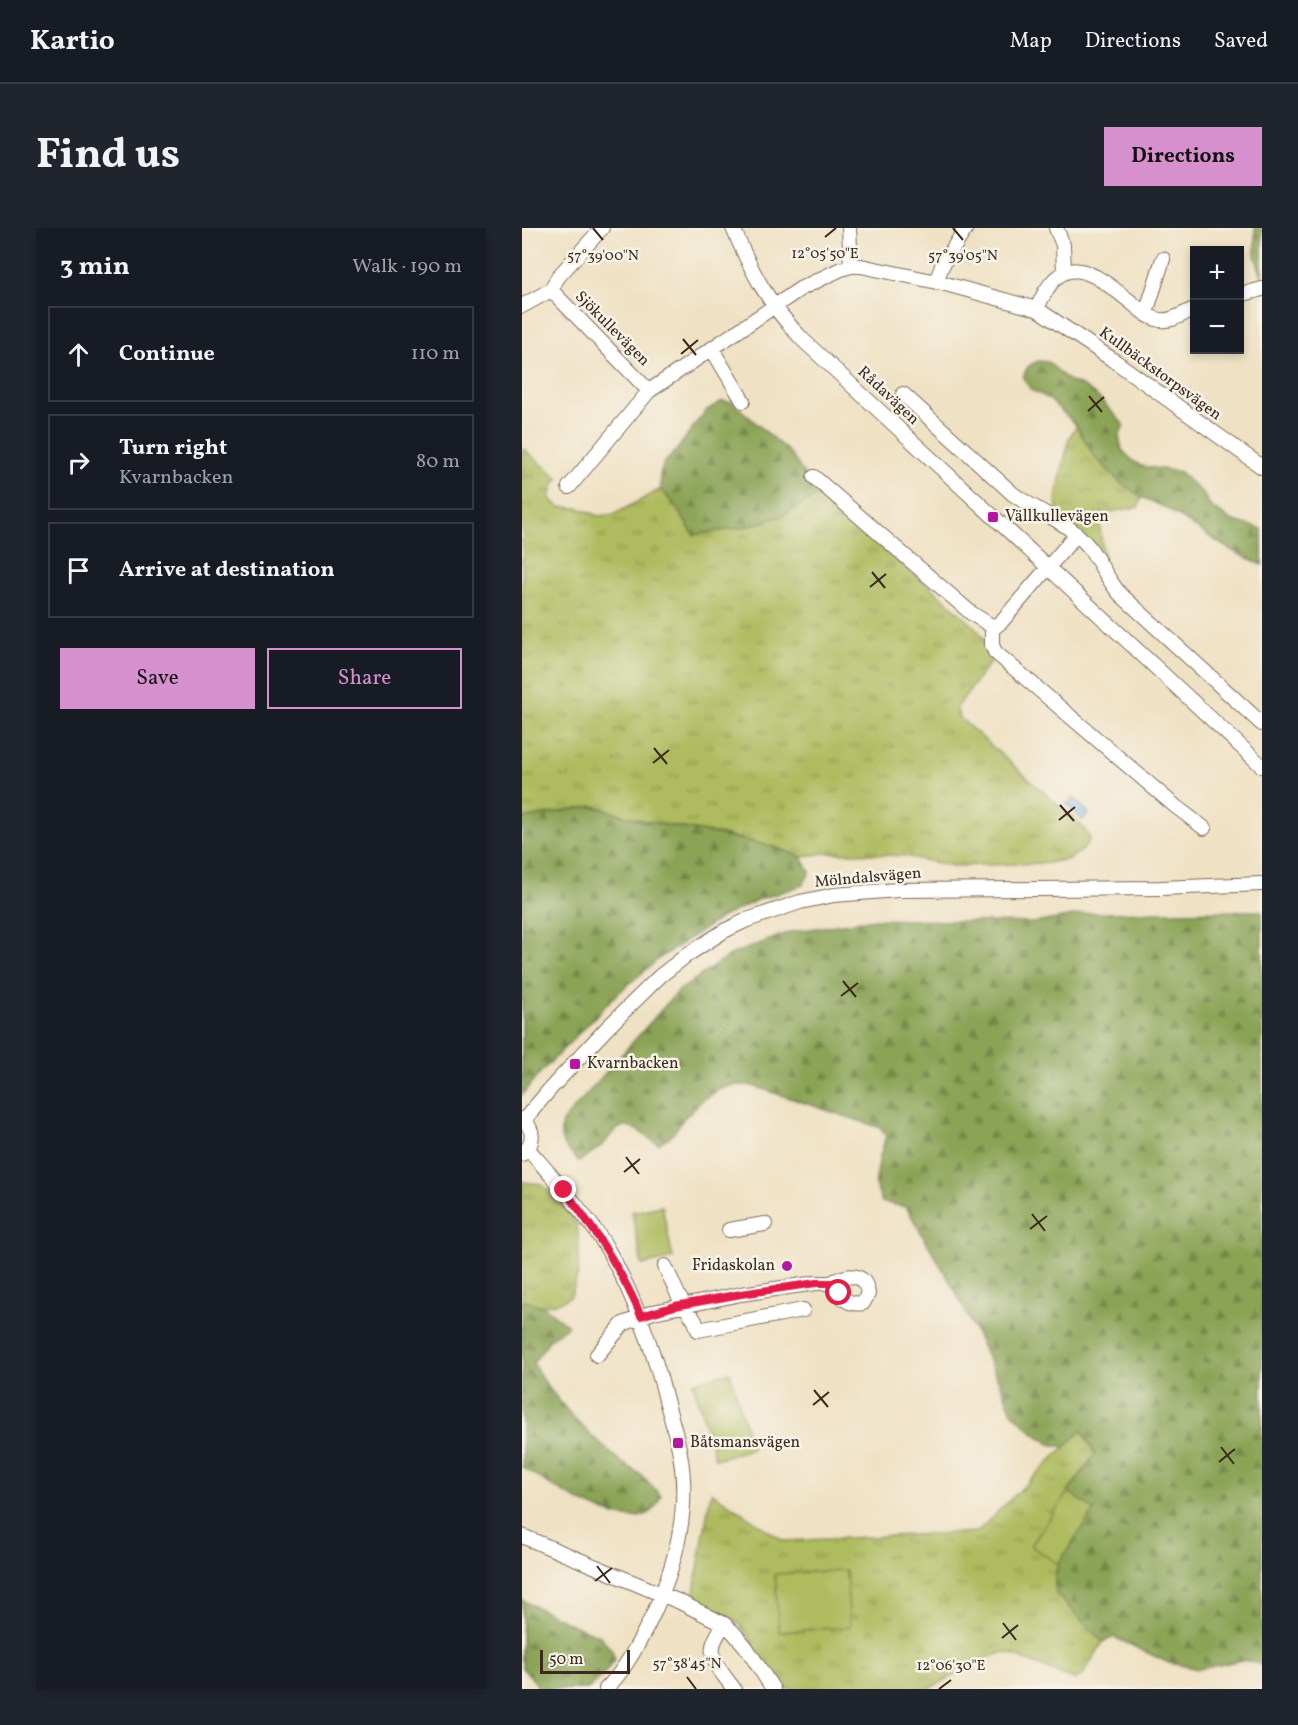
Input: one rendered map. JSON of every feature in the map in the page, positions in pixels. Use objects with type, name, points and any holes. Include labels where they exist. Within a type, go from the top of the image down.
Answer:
[{"type":"street","name":"Sjökullevägen","points":[[522,306],[551,290],[558,277],[602,228]]},
{"type":"street","name":"Rådavägen","points":[[734,228],[760,286],[783,320],[1262,766]]},
{"type":"street","points":[[849,228],[851,266]]},
{"type":"street","points":[[936,282],[942,266],[966,228]]},
{"type":"street","points":[[1056,228],[1063,245],[1064,272]]},
{"type":"street","points":[[1146,314],[1163,258]]},
{"type":"street","name":"Kullbäckstorpsvägen","points":[[773,306],[828,274],[851,266],[861,266],[936,282],[1037,309],[1116,362],[1262,467]]},
{"type":"street","points":[[1037,309],[1045,290],[1054,278],[1064,272],[1080,270],[1090,273],[1156,319],[1168,320],[1190,311]]},
{"type":"street","points":[[1244,294],[1262,289]]},
{"type":"street","name":"Sjökullevägen","points":[[551,290],[649,391]]},
{"type":"street","name":"Sjökullevägen","points":[[569,487],[649,391],[773,306]]},
{"type":"street","points":[[712,349],[743,401]]},
{"type":"street","name":"Rådavägen","points":[[903,394],[1013,494],[1026,504],[1061,522],[1076,535],[1089,548],[1110,584],[1119,594],[1262,724]]},
{"type":"street","points":[[814,477],[971,613],[992,626],[1002,621],[1076,535]]},
{"type":"street","points":[[992,626],[992,645],[995,652],[1174,806],[1204,828]]},
{"type":"street","name":"Mölndalsvägen","points":[[523,1120],[615,1021],[660,976],[687,954],[747,920],[800,902],[834,895],[898,890],[1161,888],[1262,884]]},
{"type":"street","points":[[523,1120],[530,1127],[532,1136],[525,1152],[564,1190],[604,1244],[631,1292],[641,1316],[678,1443],[684,1502],[674,1560],[663,1595],[636,1648],[606,1689]]},
{"type":"street","points":[[729,1230],[765,1224]]},
{"type":"street","points":[[665,1266],[698,1330],[803,1310]]},
{"type":"street","points":[[597,1355],[623,1324],[641,1316],[675,1306],[741,1294],[816,1283],[831,1283]]},
{"type":"street","points":[[522,1536],[663,1595],[724,1624],[746,1647],[773,1689]]},
{"type":"street","points":[[724,1624],[713,1645],[712,1654],[721,1672],[734,1689]]},
{"type":"green space","points":[[1255,228],[1262,228],[1262,277],[1255,256]]},
{"type":"green space","points":[[1039,361],[1048,362],[1069,381],[1084,387],[1099,398],[1124,425],[1119,437],[1122,450],[1133,461],[1141,466],[1180,472],[1202,493],[1212,508],[1231,520],[1262,529],[1262,565],[1227,548],[1166,508],[1142,497],[1120,482],[1094,456],[1076,425],[1048,398],[1031,390],[1023,378],[1028,367]]},
{"type":"green space","points":[[722,401],[732,402],[790,453],[818,495],[782,516],[746,527],[694,535],[661,489],[660,474],[664,463],[707,410]]},
{"type":"green space","points":[[1077,425],[1094,456],[1120,482],[1142,497],[1138,507],[1098,514],[1104,559],[1057,511],[1056,498],[1069,438]]},
{"type":"green space","points":[[524,449],[558,478],[550,498],[559,507],[579,508],[599,516],[615,514],[661,489],[694,535],[782,516],[818,495],[934,590],[983,637],[985,649],[992,660],[956,708],[960,718],[1083,827],[1090,839],[1083,850],[1069,859],[1047,863],[953,866],[904,856],[854,853],[824,853],[802,857],[778,848],[734,837],[645,821],[593,806],[522,819],[522,451]]},
{"type":"green space","points":[[593,806],[640,820],[745,840],[783,850],[802,857],[810,872],[803,885],[757,900],[722,917],[661,957],[616,995],[539,1074],[522,1095],[522,819]]},
{"type":"green space","points":[[1262,911],[1262,1665],[1243,1660],[1199,1669],[1169,1663],[1114,1637],[1103,1642],[1056,1594],[1055,1580],[1058,1564],[1094,1510],[1068,1492],[1095,1454],[1082,1430],[1065,1447],[1050,1444],[1035,1434],[1012,1412],[955,1290],[906,1207],[882,1202],[875,1185],[886,1136],[881,1128],[750,1085],[732,1085],[704,1099],[684,1118],[672,1135],[658,1144],[625,1125],[614,1131],[604,1144],[579,1162],[564,1144],[561,1129],[562,1122],[677,992],[730,955],[790,932],[875,919],[1034,923],[1090,913]]},
{"type":"green space","points":[[522,1182],[542,1184],[577,1224],[578,1274],[571,1296],[560,1302],[543,1306],[525,1301],[522,1303]]},
{"type":"green space","points":[[662,1206],[673,1258],[642,1265],[632,1212]]},
{"type":"green space","points":[[525,1301],[543,1306],[568,1326],[550,1339],[533,1363],[541,1377],[561,1403],[595,1439],[645,1478],[661,1496],[649,1513],[630,1517],[614,1515],[580,1501],[522,1467],[522,1303]]},
{"type":"green space","points":[[730,1372],[752,1449],[715,1459],[693,1382]]},
{"type":"green space","points":[[1082,1430],[1096,1454],[1031,1546],[1058,1564],[1055,1580],[1056,1594],[1103,1642],[1082,1676],[1075,1680],[1006,1652],[986,1658],[929,1689],[778,1689],[740,1625],[727,1615],[692,1604],[711,1492],[784,1541],[977,1532]]},
{"type":"green space","points":[[1068,1492],[1094,1510],[1058,1564],[1031,1546]]},
{"type":"green space","points":[[846,1570],[850,1627],[779,1632],[775,1574]]},
{"type":"green space","points":[[522,1600],[600,1636],[612,1650],[615,1660],[588,1689],[539,1689],[522,1668]]},
{"type":"water","points":[[1074,798],[1089,814],[1082,820],[1067,804]]},
{"type":"place","name":"Vällkullevägen","points":[[993,517]]},
{"type":"place","name":"Kvarnbacken","points":[[575,1064]]},
{"type":"place","name":"Fridaskolan","points":[[787,1266]]},
{"type":"place","name":"Båtsmansvägen","points":[[678,1443]]},
{"type":"route","points":[[564,1190],[604,1244],[631,1292],[641,1316],[675,1306],[816,1283],[831,1283],[839,1293]]}]
